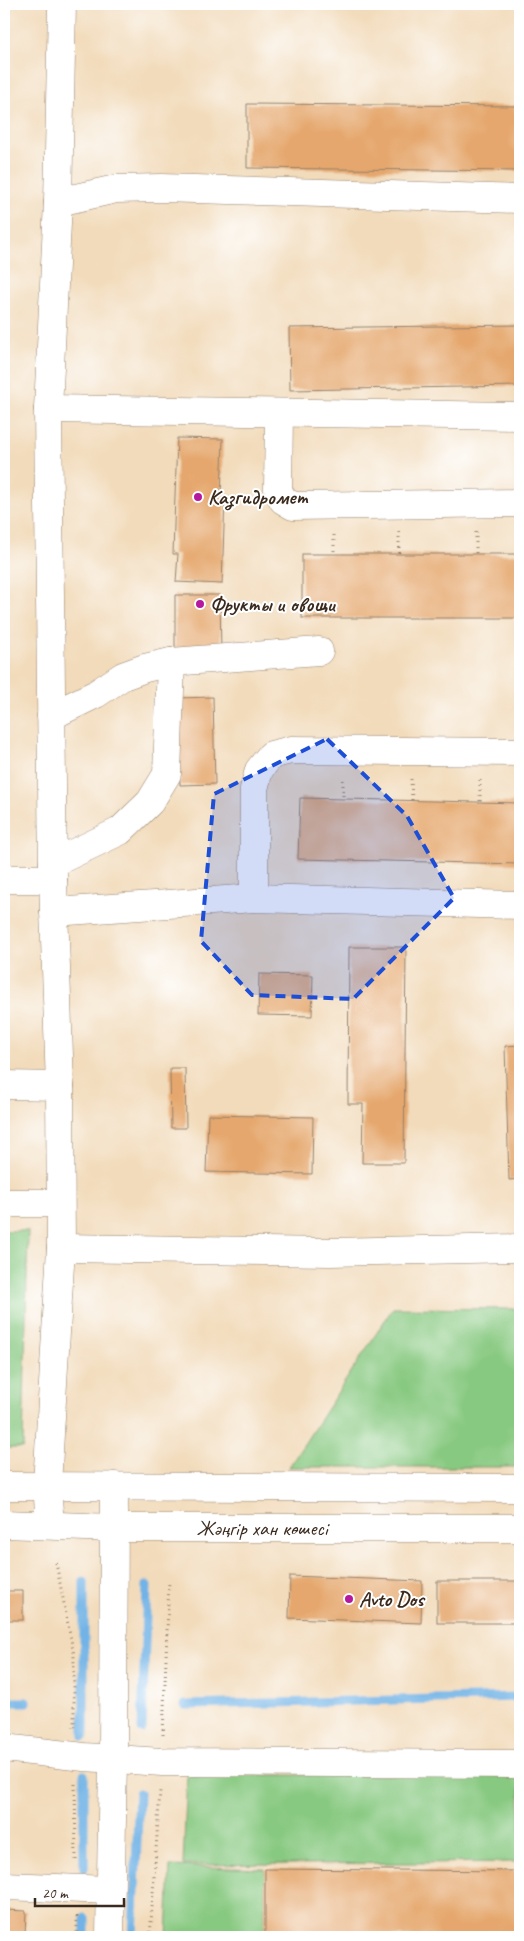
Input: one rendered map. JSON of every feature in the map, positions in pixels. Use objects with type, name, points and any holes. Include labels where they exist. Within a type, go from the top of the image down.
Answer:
[{"type":"street","points":[[50,1525],[47,1485],[61,1248],[60,1086],[53,871],[48,409],[58,202],[62,4]]},
{"type":"street","points":[[58,202],[116,189],[161,188],[520,199]]},
{"type":"street","points":[[48,409],[520,416]]},
{"type":"street","points":[[279,413],[278,490],[283,500],[293,506],[520,503]]},
{"type":"street","points":[[51,716],[96,694],[123,676],[145,668],[171,662],[319,651]]},
{"type":"street","points":[[4,880],[53,871],[120,831],[150,802],[167,774],[171,662]]},
{"type":"street","points":[[254,898],[254,789],[259,770],[271,755],[291,750],[520,752]]},
{"type":"street","points":[[54,912],[254,898],[520,905]]},
{"type":"street","points":[[4,1085],[60,1086]]},
{"type":"street","points":[[4,1203],[60,1203]]},
{"type":"street","points":[[61,1248],[330,1252],[520,1248]]},
{"type":"street","name":"Жәңгір хан көшесі","points":[[4,1486],[520,1488]]},
{"type":"street","points":[[110,1937],[114,1486]]},
{"type":"street","name":"Жәңгір хан көшесі","points":[[4,1524],[114,1528],[520,1528]]},
{"type":"street","points":[[4,1748],[84,1757],[162,1762],[520,1764]]},
{"type":"street","points":[[4,1886],[110,1890]]},
{"type":"highlighted area","points":[[327,739],[407,816],[454,898],[353,999],[252,995],[201,941],[214,794]]},
{"type":"green space","points":[[4,1231],[28,1231],[23,1448],[4,1448]]},
{"type":"green space","points":[[393,1308],[520,1309],[520,1467],[289,1467]]},
{"type":"green space","points":[[187,1775],[520,1775],[520,1862],[183,1865]]},
{"type":"green space","points":[[170,1866],[265,1869],[265,1937],[167,1937]]},
{"type":"building","points":[[247,104],[520,106],[520,171],[247,168]]},
{"type":"building","points":[[520,325],[520,386],[290,390],[289,328]]},
{"type":"building","name":"Казгидромет","points":[[177,438],[223,439],[221,497],[225,497],[222,584],[176,582],[178,554],[173,554]]},
{"type":"building","points":[[302,554],[520,554],[520,618],[302,618]]},
{"type":"building","points":[[175,595],[220,595],[221,652],[175,653]]},
{"type":"building","points":[[213,697],[215,784],[180,785],[178,698]]},
{"type":"building","points":[[300,798],[520,803],[520,864],[298,859]]},
{"type":"building","points":[[349,947],[406,947],[404,1163],[362,1163],[363,1104],[348,1104]]},
{"type":"building","points":[[259,974],[313,975],[312,1016],[258,1015]]},
{"type":"building","points":[[520,1045],[520,1179],[509,1180],[505,1046]]},
{"type":"building","points":[[170,1068],[185,1068],[186,1128],[171,1128]]},
{"type":"building","points":[[208,1115],[313,1117],[312,1174],[206,1172]]},
{"type":"building","points":[[290,1576],[422,1581],[421,1623],[289,1618]]},
{"type":"building","points":[[437,1581],[520,1581],[520,1623],[437,1623]]},
{"type":"building","points":[[4,1591],[23,1591],[23,1620],[4,1620]]},
{"type":"building","points":[[265,1869],[520,1871],[520,1937],[265,1937]]},
{"type":"building","points":[[4,1910],[26,1911],[25,1937],[4,1937]]},
{"type":"waterway","points":[[84,1582],[84,1736]]},
{"type":"waterway","points":[[142,1729],[147,1585]]},
{"type":"waterway","points":[[185,1705],[520,1697]]},
{"type":"waterway","points":[[4,1702],[26,1702]]},
{"type":"waterway","points":[[84,1775],[84,1868]]},
{"type":"waterway","points":[[133,1937],[139,1793]]},
{"type":"waterway","points":[[85,1918],[85,1937]]},
{"type":"place","name":"Казгидромет","points":[[198,497]]},
{"type":"place","name":"Фрукты и овощи","points":[[200,604]]},
{"type":"place","name":"Avto Dos","points":[[349,1599]]}]
